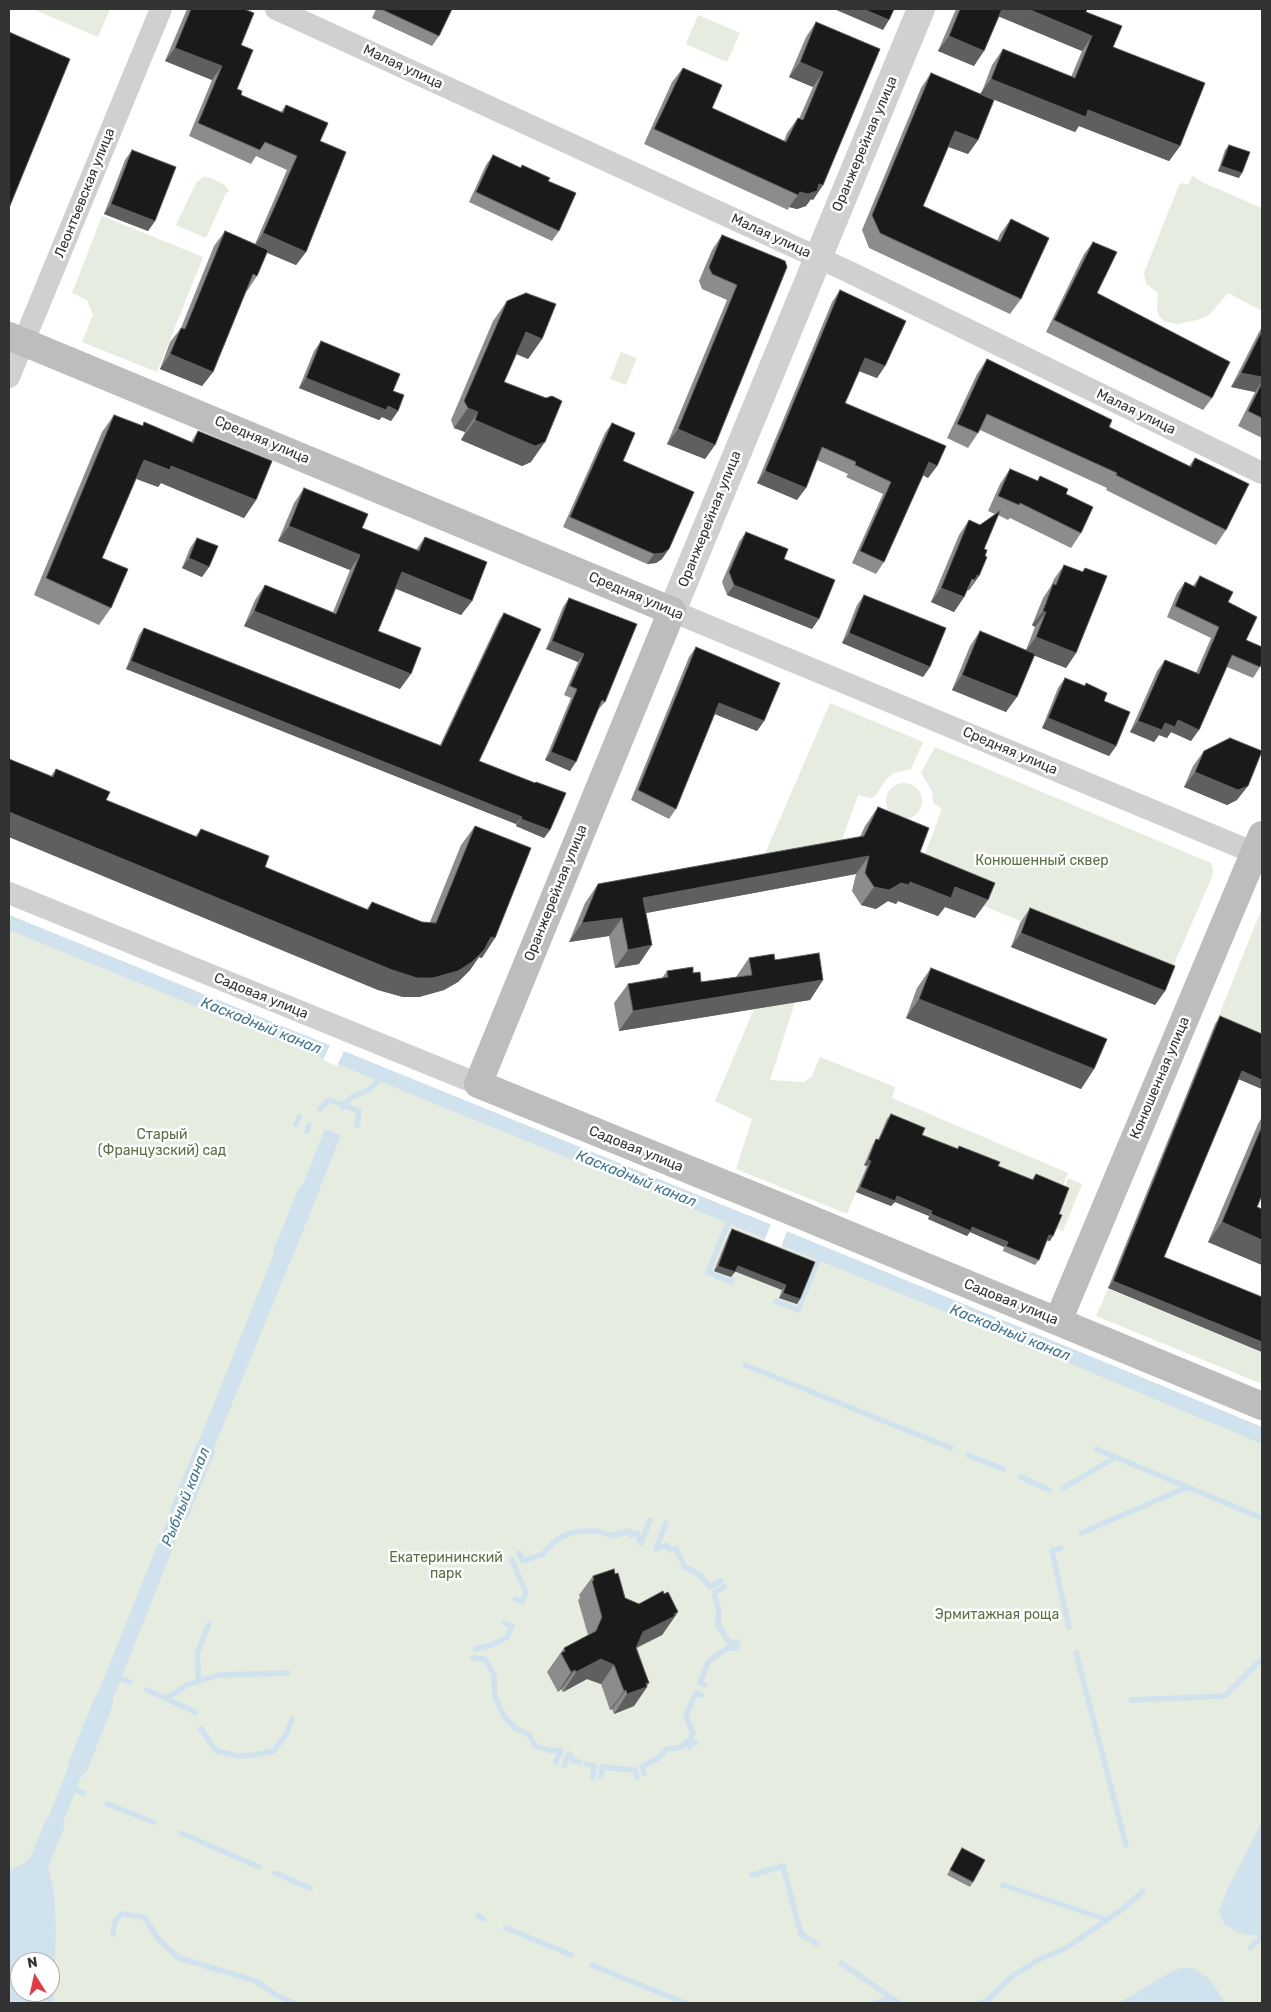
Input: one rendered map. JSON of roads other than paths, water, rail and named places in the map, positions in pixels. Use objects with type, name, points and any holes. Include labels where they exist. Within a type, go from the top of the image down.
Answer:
[{"type":"main road","name":"Средняя улица","points":[[16,339],[672,611]]},
{"type":"main road","name":"Оранжерейная улица","points":[[478,1084],[672,611]]},
{"type":"main road","name":"Конюшенная улица","points":[[1058,1321],[1260,848]]},
{"type":"main road","name":"Садовая улица","points":[[478,1084],[1262,1406]]},
{"type":"street","name":"Леонтьевская улица","points":[[9,377],[16,339],[161,9]]},
{"type":"street","name":"Малая улица","points":[[276,9],[818,258],[1262,473]]},
{"type":"street","name":"Оранжерейная улица","points":[[672,611],[921,9]]},
{"type":"street","name":"Средняя улица","points":[[672,611],[1260,848]]},
{"type":"street","name":"Садовая улица","points":[[9,894],[478,1084]]},
{"type":"water","name":"Каскадный канал","points":[[9,915],[779,1228],[1262,1427],[1262,1444],[1009,1338],[9,930]]},
{"type":"water","points":[[325,1129],[341,1135],[306,1223],[290,1217]]},
{"type":"water","points":[[285,1226],[302,1233],[202,1477],[187,1471]]},
{"type":"water","points":[[182,1484],[196,1490],[100,1731],[85,1725]]},
{"type":"water","points":[[80,1738],[94,1744],[51,1853],[36,1848]]},
{"type":"water","points":[[1262,1822],[1262,1939],[1255,1935],[1242,1934],[1225,1925],[1219,1911],[1227,1890]]},
{"type":"water","points":[[30,1859],[48,1867],[54,1891],[55,1952],[10,1952],[10,2002],[53,2003],[9,2003],[9,1871]]},
{"type":"water","points":[[1194,1968],[1209,1979],[1226,2003],[1119,2003],[1176,1969]]},
{"type":"waterway","points":[[342,1107],[352,1097],[370,1089],[383,1076]]},
{"type":"waterway","points":[[320,1109],[329,1100],[359,1111],[357,1125]]},
{"type":"waterway","points":[[296,1124],[299,1117]]},
{"type":"waterway","points":[[307,1131],[309,1125]]},
{"type":"waterway","name":"Рыбный канал","points":[[283,1253],[307,1194]]},
{"type":"waterway","points":[[728,1223],[708,1272],[731,1282],[732,1279]]},
{"type":"waterway","points":[[776,1301],[798,1310],[818,1260]]},
{"type":"waterway","points":[[745,1365],[951,1448]]},
{"type":"waterway","points":[[1096,1449],[1262,1518]]},
{"type":"waterway","name":"Рыбный канал","points":[[180,1511],[205,1450]]},
{"type":"waterway","points":[[968,1455],[1003,1469]]},
{"type":"waterway","points":[[1063,1488],[1116,1457]]},
{"type":"waterway","points":[[1021,1477],[1049,1490]]},
{"type":"waterway","points":[[1081,1533],[1188,1487]]},
{"type":"waterway","points":[[519,1553],[523,1561],[543,1554],[561,1537],[574,1532],[586,1531],[597,1531],[612,1536],[629,1531],[631,1535],[637,1533],[641,1543],[650,1520]]},
{"type":"waterway","points":[[666,1523],[656,1549],[667,1545],[670,1550],[676,1548],[684,1566],[700,1575],[710,1587],[721,1581]]},
{"type":"waterway","points":[[1061,1548],[1052,1551],[1069,1627]]},
{"type":"waterway","points":[[512,1560],[526,1593],[522,1602],[516,1599]]},
{"type":"waterway","points":[[724,1587],[714,1593],[719,1612],[718,1625],[729,1642],[738,1642]]},
{"type":"waterway","points":[[476,1649],[491,1645],[507,1637],[512,1626],[505,1623]]},
{"type":"waterway","points":[[199,1681],[197,1654],[209,1624]]},
{"type":"waterway","points":[[705,1685],[700,1683],[708,1662],[727,1648],[737,1648]]},
{"type":"waterway","points":[[1076,1653],[1126,1845]]},
{"type":"waterway","points":[[473,1658],[485,1659],[494,1675],[495,1697],[504,1716],[515,1728],[528,1734],[536,1746],[551,1751],[561,1750],[556,1762]]},
{"type":"waterway","points":[[1131,1700],[1225,1696],[1262,1659]]},
{"type":"waterway","points":[[167,1698],[187,1685],[219,1675],[288,1673]]},
{"type":"waterway","points":[[121,1679],[130,1682]]},
{"type":"waterway","points":[[147,1690],[195,1712]]},
{"type":"waterway","points":[[695,1743],[690,1739],[693,1734],[686,1715],[696,1693],[702,1695]]},
{"type":"waterway","name":"Рыбный канал","points":[[78,1766],[103,1703]]},
{"type":"waterway","points":[[201,1729],[216,1751],[238,1756],[254,1755],[273,1751],[286,1735],[292,1719]]},
{"type":"waterway","points":[[644,1774],[642,1767],[657,1759],[667,1749],[682,1747],[686,1742],[690,1747]]},
{"type":"waterway","points":[[564,1766],[569,1754],[574,1761],[579,1762]]},
{"type":"waterway","points":[[586,1764],[594,1766],[593,1778]]},
{"type":"waterway","points":[[601,1777],[602,1767],[635,1770],[637,1777]]},
{"type":"waterway","points":[[76,1790],[83,1793]]},
{"type":"waterway","points":[[107,1804],[154,1822]]},
{"type":"waterway","name":"Рыбный канал","points":[[39,1863],[54,1826]]},
{"type":"waterway","points":[[181,1833],[259,1867]]},
{"type":"waterway","points":[[752,1875],[783,1866],[801,1934],[817,1944]]},
{"type":"waterway","points":[[275,1873],[310,1888]]},
{"type":"waterway","points":[[1003,1885],[1105,1919]]},
{"type":"waterway","points":[[980,2003],[988,2000],[1011,1977],[1040,1959],[1066,1948],[1123,1909],[1143,1891]]},
{"type":"waterway","points":[[113,1934],[115,1921],[122,1914],[144,1917],[159,1940],[179,1958],[256,1981],[276,1995],[294,2003]]},
{"type":"waterway","points":[[478,1916],[483,1919]]},
{"type":"waterway","points":[[506,1928],[571,1955]]},
{"type":"waterway","points":[[1250,1948],[1261,1938]]},
{"type":"waterway","points":[[841,1963],[899,2003]]},
{"type":"waterway","points":[[592,1965],[685,2003]]},
{"type":"waterway","points":[[876,2003],[890,1998]]},
{"type":"park label","name":"Конюшенный сквер","points":[[1042,861]]},
{"type":"park label","name":"Старый (Французский) сад","points":[[162,1144]]},
{"type":"park label","name":"Екатерининский парк","points":[[446,1566]]},
{"type":"park label","name":"Эрмитажная роща","points":[[997,1615]]}]
